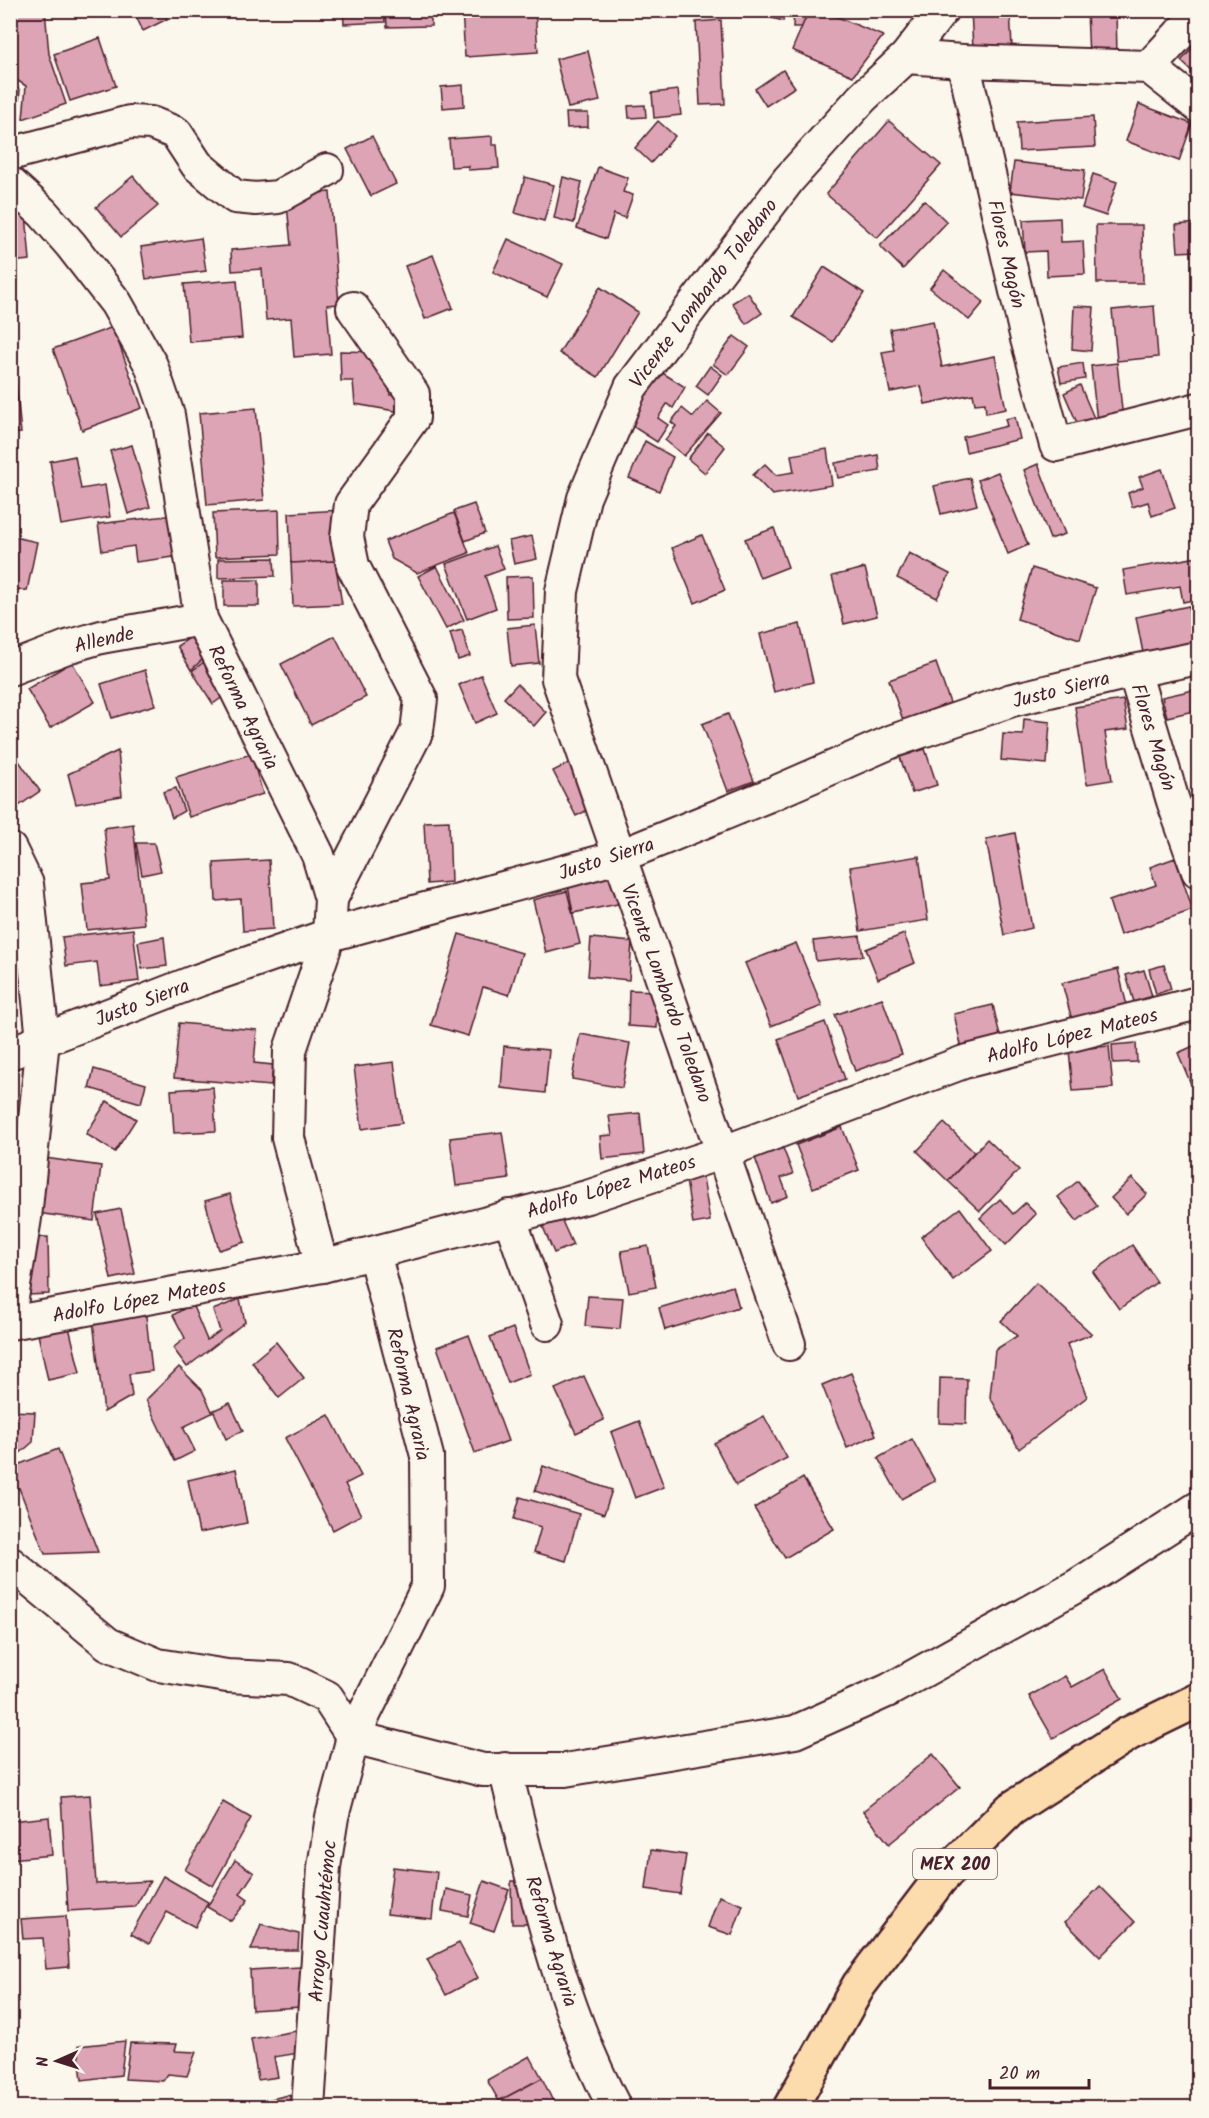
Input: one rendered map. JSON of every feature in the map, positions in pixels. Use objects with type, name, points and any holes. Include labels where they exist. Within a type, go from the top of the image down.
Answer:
[{"type":"highway","name":"MEX 200","points":[[790,2108],[859,1985],[940,1879],[1011,1809],[1128,1734],[1198,1700]]},
{"type":"street","name":"Vicente Lombardo Toledano","points":[[789,1344],[558,679],[562,591],[584,498],[631,387],[789,179],[863,97],[906,57],[942,10]]},
{"type":"street","points":[[1149,67],[1198,14]]},
{"type":"street","points":[[906,57],[1149,67],[1198,106]]},
{"type":"street","name":"Flores Magón","points":[[963,61],[1019,304],[1056,445],[1198,409]]},
{"type":"street","points":[[10,154],[130,122],[151,123],[176,133],[197,165],[235,197],[256,199],[278,197],[327,170]]},
{"type":"street","name":"Reforma Agraria","points":[[10,183],[43,213],[116,303],[151,365],[168,415],[201,619],[318,855],[331,899],[330,935],[290,1050],[288,1138],[322,1266]]},
{"type":"street","points":[[331,899],[417,731],[421,699],[352,566],[347,537],[351,504],[412,418],[413,394],[353,308]]},
{"type":"street","name":"Allende","points":[[10,669],[67,647],[101,637],[201,619]]},
{"type":"street","name":"Justo Sierra","points":[[10,1053],[199,980],[330,935],[618,857],[893,741],[1012,700],[1198,658]]},
{"type":"street","name":"Flores Magón","points":[[1134,671],[1173,801],[1198,871]]},
{"type":"street","points":[[10,849],[27,884],[43,1040],[25,1218],[10,1310]]},
{"type":"street","name":"Adolfo López Mateos","points":[[10,1323],[322,1266],[587,1197],[724,1152],[964,1062],[1198,1003]]},
{"type":"street","points":[[509,1216],[547,1324]]},
{"type":"street","name":"Reforma Agraria","points":[[353,1737],[428,1586],[427,1456],[374,1253]]},
{"type":"street","points":[[10,1563],[108,1644],[158,1665],[227,1676],[289,1679],[327,1697],[353,1737],[483,1770],[565,1770],[795,1732],[889,1690],[1078,1585],[1198,1508]]},
{"type":"street","name":"Arroyo Cuauhtémoc","points":[[308,2108],[324,1867],[332,1817],[353,1737]]},
{"type":"street","name":"Reforma Agraria","points":[[505,1770],[542,1917],[576,2021],[598,2075],[615,2108]]},
{"type":"building","points":[[10,10],[45,10],[49,54],[66,104],[23,119],[26,86],[12,77],[10,68]]},
{"type":"building","points":[[133,10],[164,10],[167,19],[143,31]]},
{"type":"building","points":[[343,10],[384,10],[385,22],[344,24]]},
{"type":"building","points":[[386,10],[431,10],[431,26],[387,27]]},
{"type":"building","points":[[462,10],[535,10],[538,52],[465,57]]},
{"type":"building","points":[[744,10],[786,10],[783,21]]},
{"type":"building","points":[[794,10],[809,10],[802,27],[793,27]]},
{"type":"building","points":[[809,10],[821,10],[883,36],[853,76],[792,50]]},
{"type":"building","points":[[971,10],[1010,10],[1012,47],[973,49]]},
{"type":"building","points":[[1087,10],[1116,10],[1117,57],[1089,58]]},
{"type":"building","points":[[721,20],[725,104],[700,105],[696,22]]},
{"type":"building","points":[[100,38],[116,86],[70,101],[54,54]]},
{"type":"building","points":[[1198,42],[1198,77],[1181,61]]},
{"type":"building","points":[[588,51],[600,101],[568,108],[556,59]]},
{"type":"building","points":[[783,70],[795,87],[766,106],[755,89]]},
{"type":"building","points":[[10,83],[20,90],[17,123],[10,121]]},
{"type":"building","points":[[463,85],[464,106],[443,108],[441,87]]},
{"type":"building","points":[[678,90],[681,115],[654,118],[652,93]]},
{"type":"building","points":[[1139,104],[1192,124],[1179,161],[1126,141]]},
{"type":"building","points":[[645,105],[646,117],[629,118],[628,106]]},
{"type":"building","points":[[566,113],[588,113],[588,127],[567,128]]},
{"type":"building","points":[[1093,117],[1095,147],[1019,151],[1017,122]]},
{"type":"building","points":[[658,121],[675,136],[651,163],[635,148]]},
{"type":"building","points":[[889,121],[941,165],[877,238],[826,194]]},
{"type":"building","points":[[372,136],[396,184],[371,196],[347,149]]},
{"type":"building","points":[[492,136],[492,145],[497,145],[499,168],[468,170],[468,166],[451,167],[449,139]]},
{"type":"building","points":[[1014,162],[1085,170],[1081,200],[1010,192]]},
{"type":"building","points":[[598,167],[628,178],[623,192],[633,195],[625,218],[614,214],[606,239],[577,228]]},
{"type":"building","points":[[1093,174],[1117,182],[1106,216],[1082,208]]},
{"type":"building","points":[[133,176],[158,206],[121,237],[96,207]]},
{"type":"building","points":[[525,177],[554,185],[544,221],[515,213]]},
{"type":"building","points":[[563,177],[582,182],[574,223],[554,218]]},
{"type":"building","points":[[330,192],[339,304],[327,305],[331,354],[294,357],[291,318],[266,320],[262,269],[232,271],[231,250],[291,245],[286,195]]},
{"type":"building","points":[[924,200],[947,222],[903,269],[880,246]]},
{"type":"building","points":[[25,203],[30,260],[10,262],[10,204]]},
{"type":"building","points":[[1060,218],[1061,242],[1083,241],[1085,274],[1047,276],[1046,251],[1025,252],[1023,220]]},
{"type":"building","points":[[1198,223],[1198,251],[1178,252],[1176,225]]},
{"type":"building","points":[[1096,225],[1142,225],[1143,283],[1097,283]]},
{"type":"building","points":[[201,238],[206,271],[146,279],[141,247]]},
{"type":"building","points":[[508,239],[563,264],[547,297],[493,272]]},
{"type":"building","points":[[433,255],[453,308],[425,319],[405,266]]},
{"type":"building","points":[[824,267],[864,293],[833,342],[793,317]]},
{"type":"building","points":[[944,270],[984,302],[969,320],[930,288]]},
{"type":"building","points":[[237,280],[242,338],[189,342],[184,284]]},
{"type":"building","points":[[600,287],[638,312],[598,377],[559,353]]},
{"type":"building","points":[[748,293],[762,313],[746,324],[732,303]]},
{"type":"building","points":[[1074,306],[1094,307],[1091,351],[1072,349]]},
{"type":"building","points":[[1154,306],[1158,357],[1117,361],[1112,310]]},
{"type":"building","points":[[933,321],[942,367],[995,356],[1006,409],[986,413],[985,403],[975,404],[973,394],[925,404],[921,386],[890,392],[882,352],[894,350],[890,329]]},
{"type":"building","points":[[113,327],[142,408],[82,430],[53,349]]},
{"type":"building","points":[[734,336],[749,347],[728,375],[713,364]]},
{"type":"building","points":[[340,351],[382,352],[390,395],[399,395],[401,412],[355,404],[353,381],[341,381]]},
{"type":"building","points":[[1083,363],[1085,379],[1061,383],[1058,367]]},
{"type":"building","points":[[1117,363],[1123,419],[1097,422],[1091,366]]},
{"type":"building","points":[[710,366],[722,375],[708,395],[696,386]]},
{"type":"building","points":[[658,370],[685,387],[673,408],[667,404],[658,418],[668,425],[657,442],[626,422]]},
{"type":"building","points":[[15,371],[21,433],[10,434],[10,372]]},
{"type":"building","points":[[1080,385],[1094,418],[1078,425],[1064,393]]},
{"type":"building","points":[[707,401],[721,413],[684,456],[665,440],[676,426],[671,422],[682,408],[693,417]]},
{"type":"building","points":[[256,408],[264,500],[207,505],[199,413]]},
{"type":"building","points":[[1015,417],[1020,439],[966,452],[963,437],[1007,426],[1005,419]]},
{"type":"building","points":[[708,433],[725,447],[705,473],[688,459]]},
{"type":"building","points":[[645,441],[673,457],[659,491],[629,478]]},
{"type":"building","points":[[132,445],[150,507],[128,514],[110,451]]},
{"type":"building","points":[[827,449],[832,485],[772,495],[753,475],[765,464],[776,475],[794,472],[791,455]]},
{"type":"building","points":[[878,455],[880,471],[838,478],[835,463]]},
{"type":"building","points":[[75,456],[81,489],[105,485],[110,517],[61,525],[50,461]]},
{"type":"building","points":[[1038,464],[1065,534],[1050,539],[1024,470]]},
{"type":"building","points":[[1162,469],[1175,508],[1152,516],[1148,502],[1132,507],[1128,493],[1143,487],[1139,477]]},
{"type":"building","points":[[998,472],[1028,545],[1008,554],[978,480]]},
{"type":"building","points":[[970,478],[977,505],[941,514],[934,486]]},
{"type":"building","points":[[474,504],[485,533],[465,541],[454,511]]},
{"type":"building","points":[[279,510],[280,554],[215,557],[213,513]]},
{"type":"building","points":[[342,510],[345,561],[291,563],[289,513]]},
{"type":"building","points":[[454,513],[469,553],[417,573],[392,559],[385,541]]},
{"type":"building","points":[[175,515],[181,556],[136,562],[134,546],[102,551],[98,524]]},
{"type":"building","points":[[774,528],[788,567],[760,578],[745,539]]},
{"type":"building","points":[[702,535],[725,590],[695,603],[672,548]]},
{"type":"building","points":[[10,536],[37,542],[27,591],[10,588]]},
{"type":"building","points":[[532,536],[537,559],[514,564],[509,541]]},
{"type":"building","points":[[495,546],[504,569],[485,576],[496,608],[467,619],[446,564]]},
{"type":"building","points":[[909,553],[950,574],[937,598],[897,578]]},
{"type":"building","points":[[1198,557],[1198,599],[1183,602],[1180,586],[1127,595],[1123,570]]},
{"type":"building","points":[[274,558],[275,576],[218,578],[218,559]]},
{"type":"building","points":[[335,561],[342,604],[293,606],[291,563]]},
{"type":"building","points":[[437,566],[464,620],[446,629],[418,576]]},
{"type":"building","points":[[865,568],[877,616],[844,624],[832,576]]},
{"type":"building","points":[[1032,568],[1096,588],[1080,639],[1017,619]]},
{"type":"building","points":[[533,576],[534,618],[507,619],[506,577]]},
{"type":"building","points":[[224,580],[259,580],[259,606],[224,606]]},
{"type":"building","points":[[1189,606],[1197,647],[1144,658],[1136,617]]},
{"type":"building","points":[[800,624],[813,682],[774,692],[760,634]]},
{"type":"building","points":[[535,625],[539,663],[511,666],[507,628]]},
{"type":"building","points":[[462,630],[470,656],[458,660],[450,633]]},
{"type":"building","points":[[194,635],[206,656],[191,670],[177,646]]},
{"type":"building","points":[[335,636],[366,697],[311,725],[281,664]]},
{"type":"building","points":[[209,658],[232,690],[213,704],[192,671]]},
{"type":"building","points":[[72,662],[95,702],[50,728],[27,689]]},
{"type":"building","points":[[936,663],[950,703],[903,720],[889,680]]},
{"type":"building","points":[[145,670],[155,705],[112,718],[101,684]]},
{"type":"building","points":[[481,675],[497,713],[475,723],[459,685]]},
{"type":"building","points":[[517,684],[546,712],[534,726],[504,698]]},
{"type":"building","points":[[1198,689],[1198,710],[1167,717],[1162,697]]},
{"type":"building","points":[[1123,700],[1128,729],[1105,732],[1112,780],[1087,784],[1075,707]]},
{"type":"building","points":[[728,714],[754,781],[728,791],[702,724]]},
{"type":"building","points":[[1024,719],[1050,722],[1047,764],[1001,760],[1003,734],[1023,735]]},
{"type":"building","points":[[925,749],[937,785],[912,793],[900,757]]},
{"type":"building","points":[[12,751],[40,791],[10,812],[10,752]]},
{"type":"building","points":[[118,751],[122,796],[76,804],[68,774]]},
{"type":"building","points":[[251,754],[263,794],[189,817],[176,777]]},
{"type":"building","points":[[573,761],[596,806],[576,816],[553,771]]},
{"type":"building","points":[[176,788],[184,811],[172,818],[163,792]]},
{"type":"building","points":[[449,821],[451,882],[427,884],[424,822]]},
{"type":"building","points":[[133,824],[144,924],[87,930],[82,883],[110,880],[104,828]]},
{"type":"building","points":[[1015,833],[1032,928],[1004,935],[986,839]]},
{"type":"building","points":[[136,843],[154,843],[161,871],[142,875]]},
{"type":"building","points":[[919,856],[928,920],[860,931],[850,867]]},
{"type":"building","points":[[1175,858],[1193,910],[1120,935],[1109,901],[1156,885],[1150,867]]},
{"type":"building","points":[[269,860],[273,929],[243,931],[241,899],[216,901],[214,863]]},
{"type":"building","points":[[621,869],[628,902],[573,913],[567,880]]},
{"type":"building","points":[[567,891],[580,944],[546,953],[533,900]]},
{"type":"building","points":[[23,919],[25,939],[10,942],[10,921]]},
{"type":"building","points":[[133,929],[139,981],[100,986],[97,962],[66,966],[62,937]]},
{"type":"building","points":[[459,934],[522,953],[509,995],[483,987],[468,1036],[431,1025]]},
{"type":"building","points":[[904,934],[915,963],[878,979],[866,949]]},
{"type":"building","points":[[860,936],[863,956],[816,961],[813,941]]},
{"type":"building","points":[[164,937],[167,966],[142,969],[138,942]]},
{"type":"building","points":[[591,938],[632,942],[629,980],[588,976]]},
{"type":"building","points":[[796,943],[822,1006],[771,1026],[745,963]]},
{"type":"building","points":[[1164,965],[1171,989],[1156,994],[1149,969]]},
{"type":"building","points":[[1118,969],[1127,1006],[1072,1020],[1062,983]]},
{"type":"building","points":[[1144,970],[1152,996],[1134,1002],[1126,975]]},
{"type":"building","points":[[629,990],[658,991],[657,1028],[628,1026]]},
{"type":"building","points":[[882,998],[902,1054],[855,1071],[835,1015]]},
{"type":"building","points":[[993,1005],[1001,1041],[962,1049],[954,1014]]},
{"type":"building","points":[[825,1022],[845,1079],[798,1096],[778,1039]]},
{"type":"building","points":[[179,1023],[257,1030],[254,1063],[273,1065],[271,1086],[174,1078]]},
{"type":"building","points":[[580,1034],[630,1043],[622,1088],[572,1079]]},
{"type":"building","points":[[1136,1043],[1137,1062],[1113,1063],[1112,1045]]},
{"type":"building","points":[[1198,1044],[1198,1101],[1178,1053]]},
{"type":"building","points":[[504,1046],[549,1050],[545,1093],[501,1088]]},
{"type":"building","points":[[1109,1046],[1113,1088],[1073,1091],[1069,1050]]},
{"type":"building","points":[[394,1062],[402,1123],[362,1129],[354,1067]]},
{"type":"building","points":[[94,1069],[146,1084],[141,1103],[89,1088]]},
{"type":"building","points":[[213,1087],[216,1131],[174,1133],[171,1090]]},
{"type":"building","points":[[107,1101],[136,1119],[115,1152],[86,1134]]},
{"type":"building","points":[[640,1113],[644,1154],[602,1159],[600,1136],[612,1135],[609,1116]]},
{"type":"building","points":[[944,1123],[974,1152],[948,1181],[917,1151]]},
{"type":"building","points":[[842,1127],[859,1170],[813,1188],[796,1145]]},
{"type":"building","points":[[502,1132],[509,1179],[456,1186],[450,1138]]},
{"type":"building","points":[[987,1139],[1019,1170],[980,1211],[948,1181]]},
{"type":"building","points":[[783,1148],[793,1174],[781,1178],[788,1196],[771,1203],[755,1158]]},
{"type":"building","points":[[38,1157],[101,1166],[94,1221],[30,1212]]},
{"type":"building","points":[[703,1177],[710,1221],[693,1224],[686,1180]]},
{"type":"building","points":[[1132,1178],[1147,1194],[1126,1214],[1111,1198]]},
{"type":"building","points":[[1078,1181],[1097,1206],[1077,1221],[1058,1197]]},
{"type":"building","points":[[230,1194],[245,1242],[219,1250],[205,1201]]},
{"type":"building","points":[[1000,1199],[1013,1214],[1025,1203],[1036,1214],[1006,1245],[980,1218]]},
{"type":"building","points":[[960,1208],[992,1251],[953,1280],[921,1237]]},
{"type":"building","points":[[121,1209],[135,1274],[111,1279],[97,1214]]},
{"type":"building","points":[[561,1219],[573,1245],[554,1253],[543,1227]]},
{"type":"building","points":[[48,1237],[49,1294],[28,1295],[27,1238]]},
{"type":"building","points":[[1132,1245],[1157,1282],[1119,1309],[1093,1272]]},
{"type":"building","points":[[648,1246],[656,1287],[629,1292],[621,1251]]},
{"type":"building","points":[[1036,1283],[1092,1334],[1067,1344],[1087,1397],[1019,1449],[990,1397],[995,1350],[1017,1336],[1001,1321]]},
{"type":"building","points":[[733,1286],[739,1307],[665,1330],[659,1308]]},
{"type":"building","points":[[588,1296],[623,1298],[620,1329],[585,1326]]},
{"type":"building","points":[[240,1299],[245,1322],[187,1367],[173,1348],[185,1338],[173,1315],[192,1304],[207,1340],[220,1331],[213,1310]]},
{"type":"building","points":[[145,1307],[152,1371],[129,1374],[132,1396],[104,1412],[92,1313]]},
{"type":"building","points":[[69,1327],[80,1373],[48,1380],[38,1334]]},
{"type":"building","points":[[513,1328],[530,1374],[508,1383],[490,1337]]},
{"type":"building","points":[[469,1335],[508,1441],[475,1453],[437,1347]]},
{"type":"building","points":[[276,1342],[304,1378],[279,1398],[252,1362]]},
{"type":"building","points":[[179,1367],[202,1390],[212,1411],[230,1403],[243,1431],[226,1439],[214,1412],[183,1427],[195,1451],[175,1461],[146,1400]]},
{"type":"building","points":[[851,1373],[876,1435],[847,1448],[822,1385]]},
{"type":"building","points":[[584,1376],[604,1420],[576,1433],[555,1389]]},
{"type":"building","points":[[940,1378],[967,1379],[966,1424],[939,1423]]},
{"type":"building","points":[[10,1411],[35,1412],[33,1442],[19,1454],[10,1454]]},
{"type":"building","points":[[329,1415],[361,1476],[345,1484],[361,1515],[333,1530],[285,1438]]},
{"type":"building","points":[[764,1416],[787,1458],[736,1485],[714,1443]]},
{"type":"building","points":[[639,1421],[664,1487],[635,1498],[611,1432]]},
{"type":"building","points":[[912,1439],[935,1481],[901,1499],[878,1458]]},
{"type":"building","points":[[58,1449],[98,1552],[45,1554],[19,1488],[10,1492],[10,1468]]},
{"type":"building","points":[[543,1466],[612,1490],[604,1514],[535,1491]]},
{"type":"building","points":[[236,1469],[247,1523],[199,1533],[188,1480]]},
{"type":"building","points":[[803,1478],[834,1529],[785,1558],[754,1508]]},
{"type":"building","points":[[520,1497],[579,1514],[566,1561],[534,1552],[541,1527],[514,1519]]},
{"type":"building","points":[[1105,1669],[1122,1699],[1053,1738],[1029,1696],[1065,1676],[1072,1687]]},
{"type":"building","points":[[933,1754],[960,1787],[889,1844],[863,1811]]},
{"type":"building","points":[[90,1795],[96,1884],[150,1881],[135,1907],[68,1911],[61,1797]]},
{"type":"building","points":[[223,1802],[251,1818],[213,1886],[185,1870]]},
{"type":"building","points":[[49,1817],[52,1855],[10,1859],[10,1821]]},
{"type":"building","points":[[651,1850],[686,1855],[680,1894],[646,1889]]},
{"type":"building","points":[[235,1860],[254,1873],[240,1894],[248,1900],[231,1921],[207,1907]]},
{"type":"building","points":[[393,1867],[437,1872],[432,1919],[387,1914]]},
{"type":"building","points":[[163,1876],[208,1902],[195,1927],[167,1912],[149,1944],[131,1934]]},
{"type":"building","points":[[484,1881],[509,1890],[494,1931],[470,1923]]},
{"type":"building","points":[[511,1881],[527,1881],[528,1924],[512,1924]]},
{"type":"building","points":[[1100,1886],[1135,1922],[1100,1957],[1065,1922]]},
{"type":"building","points":[[446,1889],[472,1895],[468,1916],[442,1911]]},
{"type":"building","points":[[719,1896],[743,1905],[732,1935],[708,1927]]},
{"type":"building","points":[[66,1916],[69,1967],[46,1969],[43,1938],[23,1939],[21,1919]]},
{"type":"building","points":[[261,1924],[299,1934],[298,1950],[251,1950]]},
{"type":"building","points":[[459,1943],[478,1978],[446,1995],[427,1959]]},
{"type":"building","points":[[300,1967],[301,2007],[252,2010],[250,1970]]},
{"type":"building","points":[[296,2031],[299,2053],[274,2057],[278,2077],[258,2080],[251,2039]]},
{"type":"building","points":[[125,2041],[121,2075],[82,2080],[78,2046]]},
{"type":"building","points":[[130,2043],[177,2044],[175,2051],[196,2052],[187,2076],[168,2074],[163,2081],[125,2079]]},
{"type":"building","points":[[530,2056],[542,2078],[499,2101],[487,2080]]},
{"type":"building","points":[[542,2078],[556,2108],[501,2108],[499,2101]]},
{"type":"building","points":[[289,2095],[292,2108],[240,2108],[240,2106]]}]
